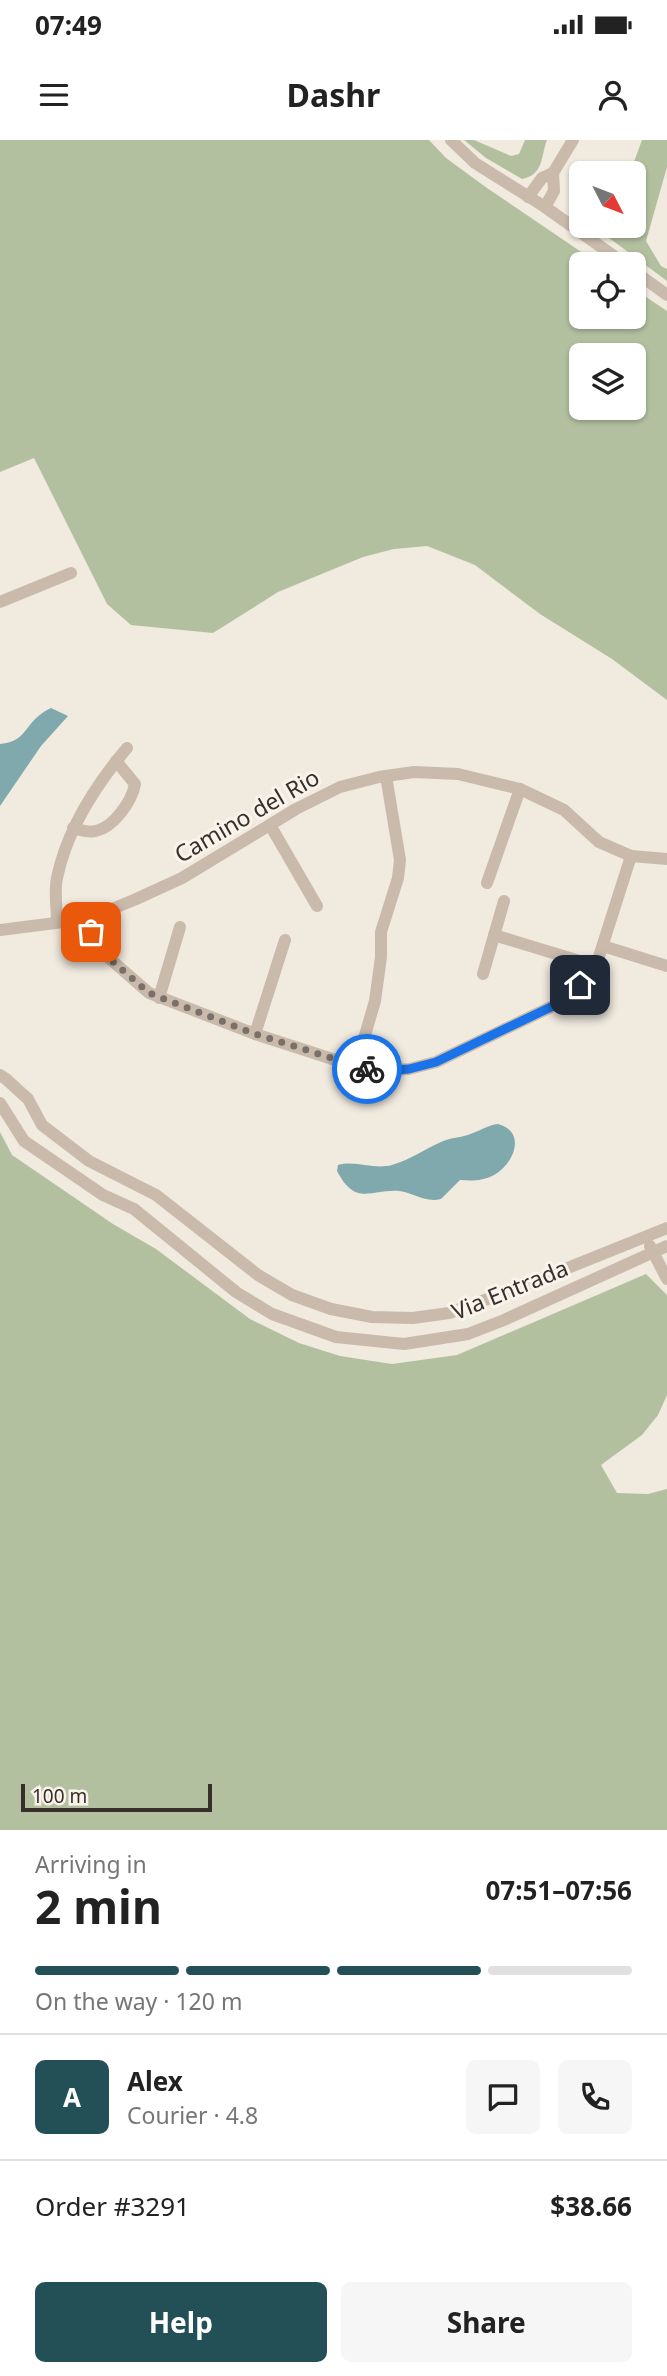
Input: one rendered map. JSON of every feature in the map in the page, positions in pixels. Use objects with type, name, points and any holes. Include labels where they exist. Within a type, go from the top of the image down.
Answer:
[{"type":"street","points":[[451,140],[474,163],[545,207],[608,252]]},
{"type":"street","points":[[528,197],[542,178],[553,173],[573,140]]},
{"type":"street","points":[[545,207],[554,191],[553,173]]},
{"type":"street","points":[[646,280],[667,295]]},
{"type":"street","points":[[0,602],[71,573]]},
{"type":"street","points":[[57,922],[57,880],[73,828],[88,800],[127,748]]},
{"type":"street","points":[[73,828],[89,832],[100,831],[128,803],[135,784],[116,761]]},
{"type":"street","name":"Camino del Rio","points":[[0,930],[87,919],[182,878],[340,787],[414,772],[458,774],[520,789],[564,810],[599,842],[631,856],[667,859]]},
{"type":"street","points":[[356,1066],[374,1001],[381,932],[398,878],[400,860],[386,776]]},
{"type":"street","points":[[487,883],[520,789]]},
{"type":"street","points":[[270,825],[317,906]]},
{"type":"street","points":[[87,919],[103,953],[149,993],[159,998],[255,1034],[356,1066],[378,1071],[409,1069],[436,1062],[553,1006],[580,985],[596,966],[631,856]]},
{"type":"street","points":[[483,974],[504,901]]},
{"type":"street","points":[[159,998],[180,927]]},
{"type":"street","points":[[494,935],[596,966]]},
{"type":"street","points":[[255,1034],[285,940]]},
{"type":"street","points":[[603,946],[667,966]]},
{"type":"street","name":"Via Entrada","points":[[0,1075],[28,1099],[42,1125],[89,1161],[156,1195],[258,1275],[292,1295],[331,1309],[372,1317],[413,1318],[449,1313],[667,1228]]},
{"type":"street","points":[[8,1115],[28,1099]]},
{"type":"street","name":"Via Entrada","points":[[0,1103],[24,1141],[110,1199],[134,1209],[236,1293],[272,1314],[336,1337],[404,1344],[467,1334],[667,1246]]},
{"type":"street","points":[[110,1199],[122,1177]]},
{"type":"street","points":[[646,1236],[667,1279]]},
{"type":"green space","points":[[0,140],[429,140],[446,158],[581,252],[569,252],[569,329],[646,329],[646,297],[667,311],[667,700],[612,659],[540,614],[475,565],[427,546],[394,549],[363,557],[278,592],[213,633],[131,625],[107,604],[34,458],[0,472]]},
{"type":"green space","points":[[464,140],[474,140],[511,156],[519,154],[525,140],[547,140],[538,169],[522,179],[486,158]]},
{"type":"green space","points":[[642,140],[667,140],[667,167],[646,241],[661,266],[667,269],[667,281],[646,265],[646,252],[628,252],[609,238],[646,238],[646,161],[634,161]]},
{"type":"green space","points":[[0,1132],[12,1155],[113,1224],[156,1249],[250,1319],[299,1343],[340,1356],[392,1364],[457,1355],[646,1274],[667,1295],[667,1395],[658,1415],[642,1435],[601,1465],[617,1493],[648,1494],[667,1489],[667,1830],[0,1830]]},
{"type":"water","points":[[51,708],[68,716],[41,746],[0,806],[0,744],[17,739],[35,719]]},
{"type":"water","points":[[498,1124],[507,1128],[515,1141],[507,1164],[486,1178],[460,1180],[441,1199],[425,1199],[399,1191],[357,1193],[344,1182],[337,1171],[338,1165],[345,1164],[392,1165],[445,1140],[469,1135]]},
{"type":"way so far","points":[[91,932],[103,953],[149,993],[255,1034],[367,1069]]},
{"type":"route","points":[[367,1069],[409,1069],[436,1062],[553,1006],[580,985]]}]
